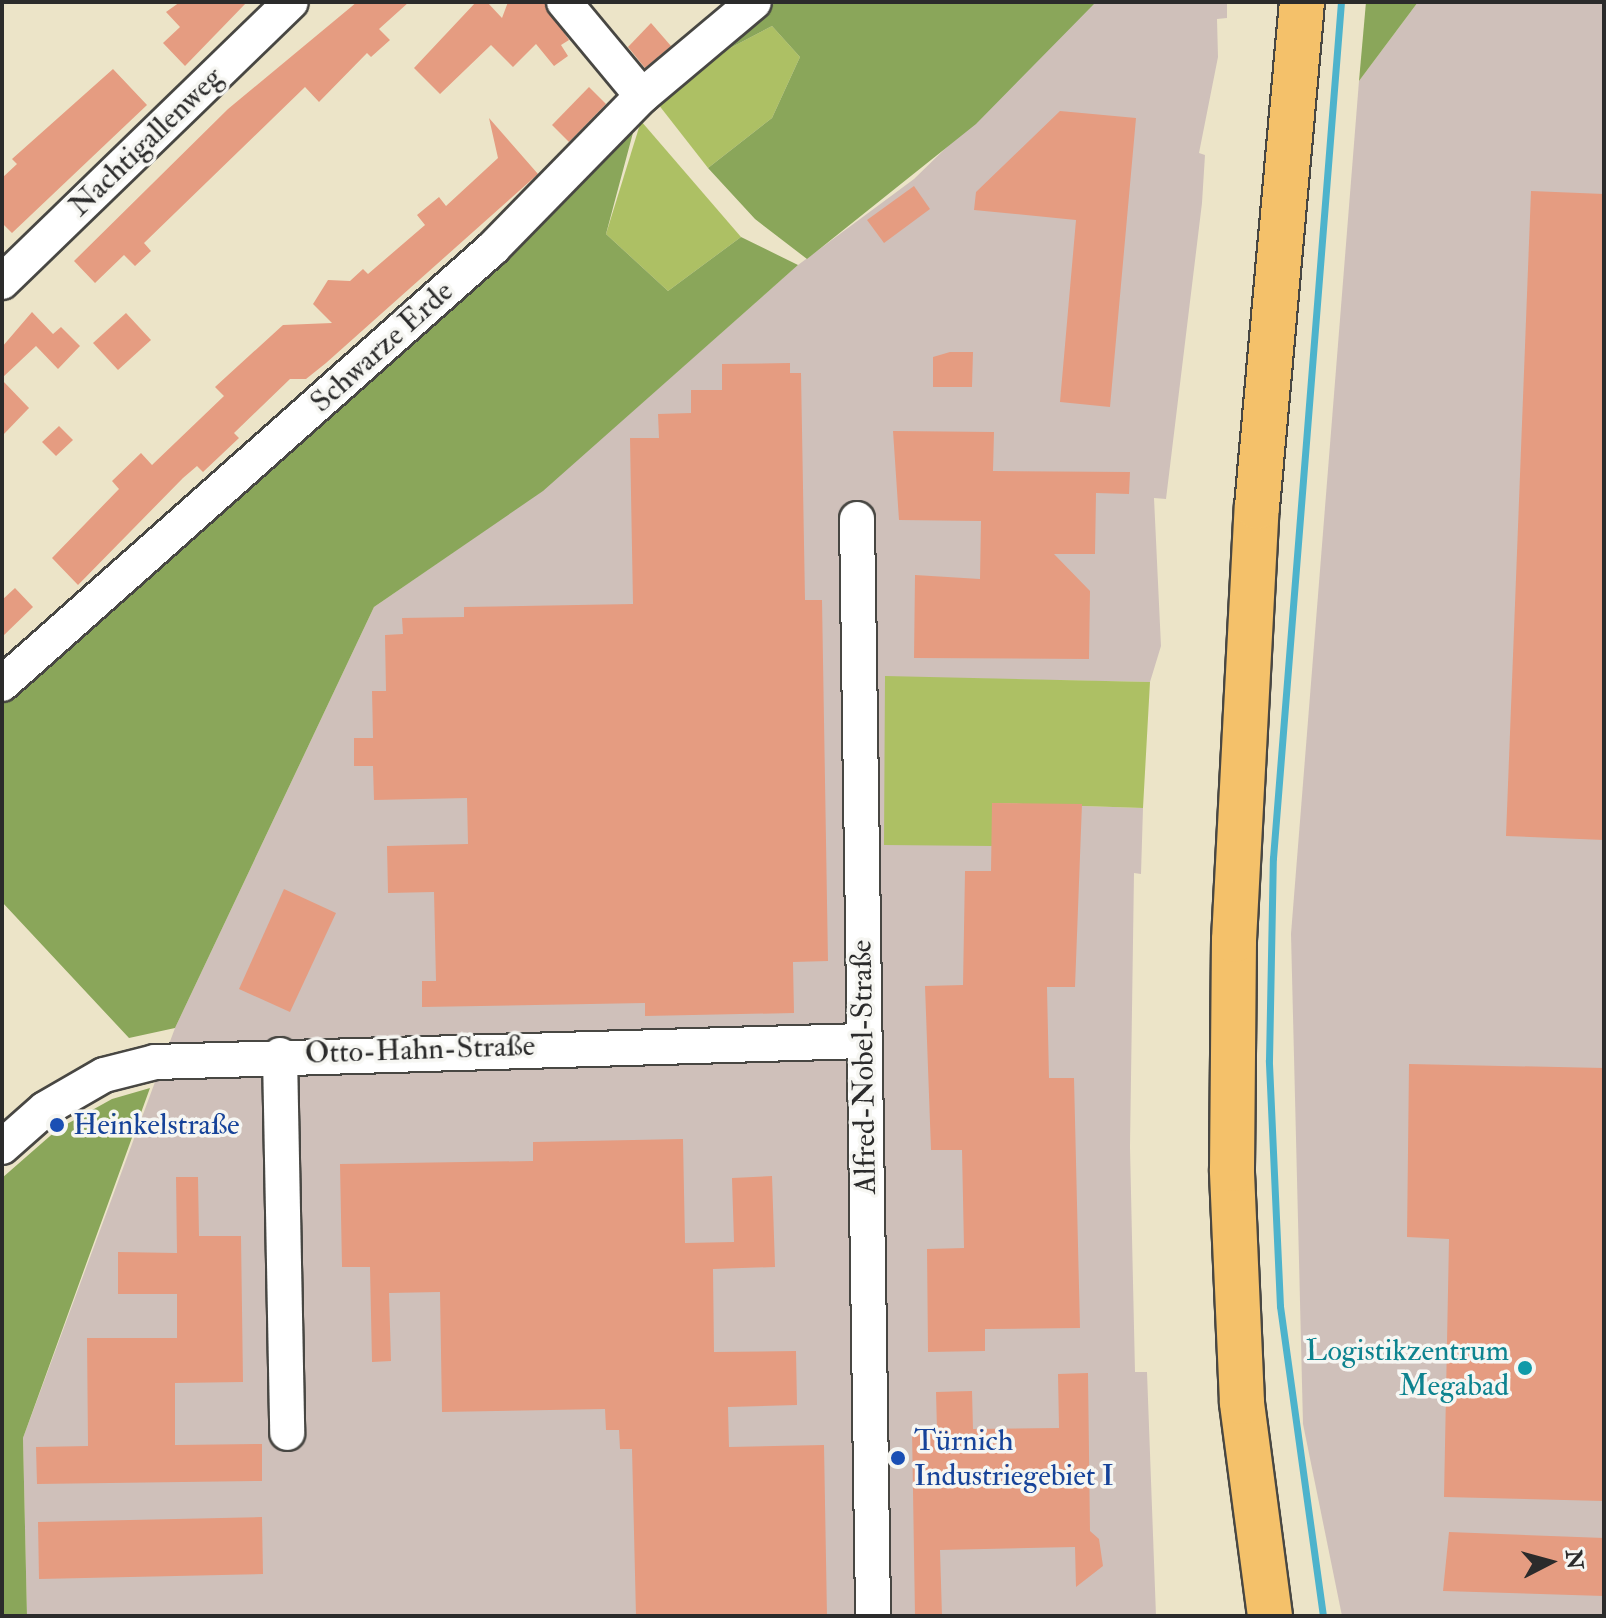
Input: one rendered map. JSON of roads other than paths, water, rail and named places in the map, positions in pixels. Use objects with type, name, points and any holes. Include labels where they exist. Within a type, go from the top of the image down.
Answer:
[{"type":"main road","points":[[1270,1616],[1242,1402],[1232,1169],[1234,940],[1257,507],[1302,2]]},
{"type":"street","name":"Nachtigallenweg","points":[[2,282],[291,2]]},
{"type":"street","points":[[564,2],[642,96]]},
{"type":"street","name":"Schwarze Erde","points":[[2,684],[493,248],[642,96],[754,2]]},
{"type":"street","name":"Alfred-Nobel-Straße","points":[[857,519],[873,1616]]},
{"type":"street","name":"Otto-Hahn-Straße","points":[[2,1147],[45,1109],[104,1075],[155,1062],[280,1055],[863,1041]]},
{"type":"street","points":[[280,1055],[287,1433]]},
{"type":"waterway","points":[[1323,1616],[1280,1306],[1269,1060],[1273,858],[1341,2]]},
{"type":"place","name":"Heinkelstraße","points":[[57,1125]]},
{"type":"place","name":"Logistikzentrum Megabad","points":[[1525,1368]]},
{"type":"place","name":"Türnich Industriegebiet I","points":[[898,1458]]}]
